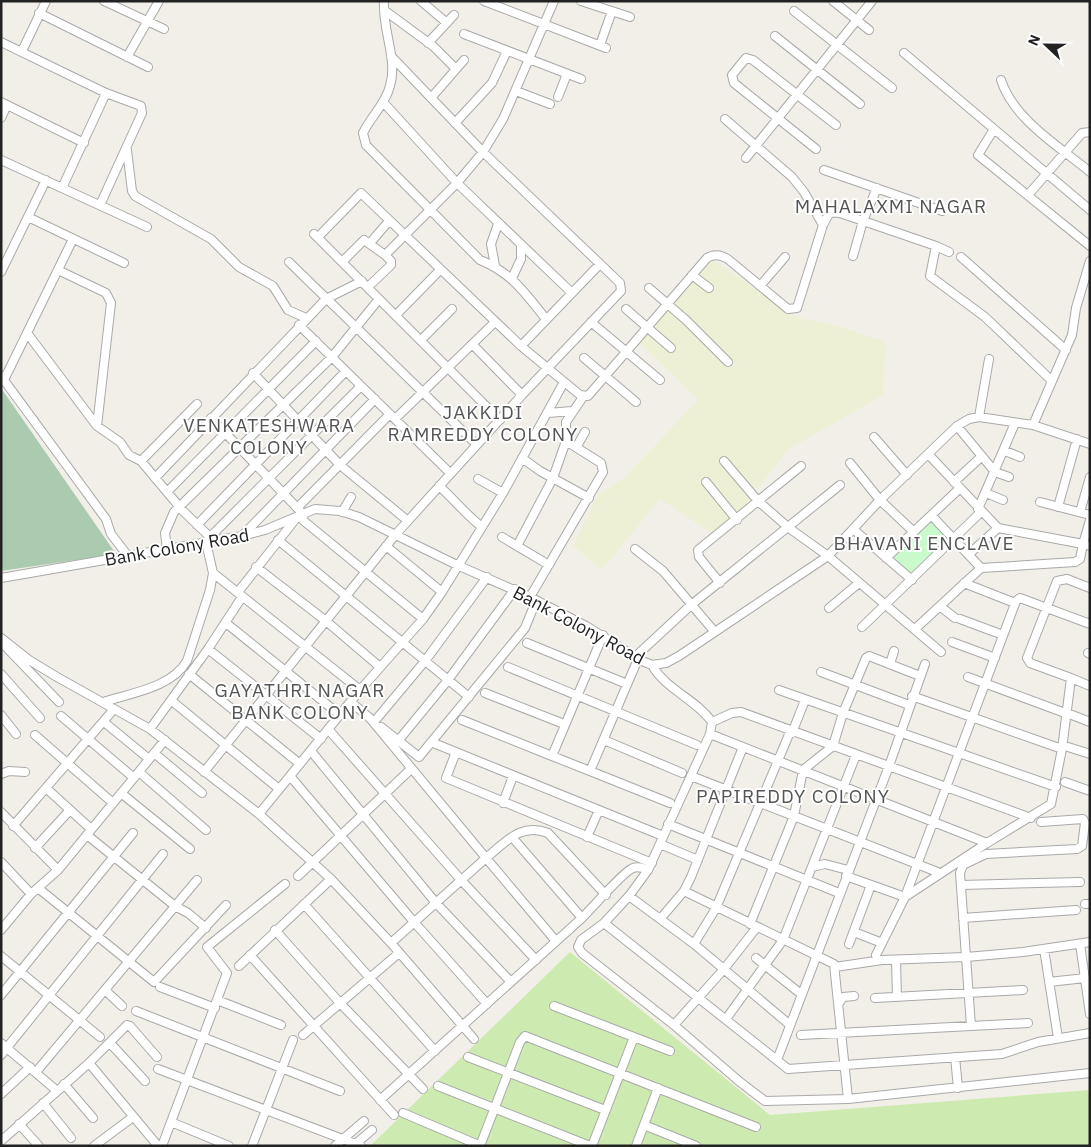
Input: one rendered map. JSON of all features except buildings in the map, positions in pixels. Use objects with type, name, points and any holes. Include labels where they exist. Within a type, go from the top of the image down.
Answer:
[{"type":"street","points":[[22,51],[46,1]]},
{"type":"street","points":[[127,57],[159,1]]},
{"type":"street","points":[[384,1],[393,76],[384,103],[363,133],[366,145],[476,257],[495,266],[512,278],[546,319]]},
{"type":"street","points":[[421,1],[447,23]]},
{"type":"street","points":[[484,1],[603,47],[612,11]]},
{"type":"street","points":[[385,255],[457,184],[483,152],[503,119],[554,1]]},
{"type":"street","points":[[581,1],[630,17]]},
{"type":"street","points":[[833,1],[869,30]]},
{"type":"street","points":[[746,158],[872,1]]},
{"type":"street","points":[[108,2],[164,29]]},
{"type":"street","points":[[384,10],[428,43],[456,69]]},
{"type":"street","points":[[794,11],[892,88]]},
{"type":"street","points":[[39,13],[148,67]]},
{"type":"street","points":[[428,43],[454,15]]},
{"type":"street","points":[[464,34],[581,78]]},
{"type":"street","points":[[775,36],[860,104]]},
{"type":"street","points":[[1,42],[106,93],[138,103],[143,109],[127,150],[100,205]]},
{"type":"street","points":[[455,123],[492,83],[507,51]]},
{"type":"street","points":[[904,54],[1090,210]]},
{"type":"street","points":[[204,772],[408,520],[476,444],[591,322],[620,294],[622,288],[620,283],[599,265],[483,152],[391,56]]},
{"type":"street","points":[[816,149],[734,83],[732,75],[746,58],[753,60],[836,125]]},
{"type":"street","points":[[431,98],[464,60]]},
{"type":"street","points":[[558,97],[567,74]]},
{"type":"street","points":[[1001,80],[1012,103],[1023,116],[1090,172]]},
{"type":"street","points":[[516,91],[550,104]]},
{"type":"street","points":[[62,188],[106,93]]},
{"type":"street","points":[[1,118],[4,103],[84,144]]},
{"type":"street","points":[[384,103],[457,184],[572,293]]},
{"type":"street","points":[[725,119],[792,177],[804,192],[823,225]]},
{"type":"street","points":[[994,129],[978,155],[1090,246]]},
{"type":"street","points":[[1028,195],[1082,133],[1090,132]]},
{"type":"street","points":[[127,150],[132,191],[135,196],[211,239],[238,267],[273,286],[288,310],[306,318]]},
{"type":"street","points":[[1,160],[147,227]]},
{"type":"street","points":[[824,170],[942,210]]},
{"type":"street","points":[[1,272],[46,180]]},
{"type":"street","points":[[853,256],[863,221],[877,188]]},
{"type":"street","points":[[500,420],[316,236],[361,193],[521,346],[583,396],[590,395],[707,258],[717,255],[730,260],[788,309],[797,308],[823,225],[828,215],[834,212],[949,252]]},
{"type":"street","points":[[28,217],[124,263]]},
{"type":"street","points":[[370,243],[389,220]]},
{"type":"street","points":[[495,266],[491,248],[498,224]]},
{"type":"street","points":[[73,239],[27,334],[3,378],[106,519],[111,534],[128,556]]},
{"type":"street","points":[[342,262],[364,240],[385,255],[391,261],[391,265],[368,287]]},
{"type":"street","points":[[512,278],[521,258],[521,246]]},
{"type":"street","points":[[936,246],[929,271],[930,276],[985,317],[1052,380]]},
{"type":"street","points":[[476,257],[491,248]]},
{"type":"street","points":[[760,286],[785,257]]},
{"type":"street","points":[[961,257],[1066,350]]},
{"type":"street","points":[[1033,425],[1072,334],[1090,261]]},
{"type":"street","points":[[289,262],[476,444]]},
{"type":"street","points":[[521,346],[599,265]]},
{"type":"street","points":[[58,270],[106,293],[111,302],[97,426]]},
{"type":"street","points":[[396,315],[440,270]]},
{"type":"street","points":[[692,275],[709,288]]},
{"type":"street","points":[[154,478],[326,299],[362,281]]},
{"type":"street","points":[[649,288],[728,362]]},
{"type":"street","points":[[167,549],[165,542],[167,526],[174,512],[332,357],[379,299]]},
{"type":"street","points":[[421,340],[452,309]]},
{"type":"street","points":[[626,309],[670,348]]},
{"type":"street","points":[[297,508],[392,416],[423,392],[449,368],[495,322]]},
{"type":"street","points":[[591,322],[660,380]]},
{"type":"street","points":[[299,325],[450,473]]},
{"type":"street","points":[[27,334],[97,426],[120,442],[129,455],[140,461],[208,539],[213,573],[202,617],[182,670],[174,677],[158,685],[103,702]]},
{"type":"street","points":[[168,492],[316,341]]},
{"type":"street","points":[[473,345],[522,395]]},
{"type":"street","points":[[584,358],[636,402]]},
{"type":"street","points":[[989,359],[979,417],[1033,425],[1090,444]]},
{"type":"street","points":[[197,525],[346,371]]},
{"type":"street","points":[[253,373],[340,465],[408,520]]},
{"type":"street","points":[[259,814],[360,690],[423,619],[482,527],[548,414],[564,382]]},
{"type":"street","points":[[208,539],[361,386]]},
{"type":"street","points":[[517,546],[553,478],[566,440],[566,422],[583,396]]},
{"type":"street","points":[[242,536],[375,400]]},
{"type":"street","points":[[140,461],[197,404]]},
{"type":"street","points":[[548,414],[572,411]]},
{"type":"street","name":"Bank Colony Road","points":[[1,578],[167,549],[208,539],[242,536],[300,517],[318,508],[342,512],[396,534],[533,599],[603,635],[637,658],[652,665],[666,663],[828,556],[880,500],[929,455],[957,426],[968,419],[979,417]]},
{"type":"street","points":[[210,418],[297,508],[300,517],[423,619]]},
{"type":"street","points":[[862,627],[954,539],[979,511],[1015,423]]},
{"type":"street","points":[[957,426],[995,472],[1009,477]]},
{"type":"street","points":[[577,446],[585,432]]},
{"type":"street","points":[[874,437],[907,475]]},
{"type":"street","points":[[1058,507],[1077,439]]},
{"type":"street","points":[[351,702],[419,757],[469,697],[525,628],[533,599],[549,564],[603,472],[602,465],[566,440]]},
{"type":"street","points":[[1005,451],[1020,457]]},
{"type":"street","points":[[929,455],[979,511],[998,528],[1087,545]]},
{"type":"street","points":[[954,482],[981,457]]},
{"type":"street","points":[[522,458],[589,498]]},
{"type":"street","points":[[724,461],[758,501],[788,528],[828,556],[941,652]]},
{"type":"street","points":[[850,463],[880,500],[914,532]]},
{"type":"street","points":[[720,583],[699,558],[698,550],[801,466]]},
{"type":"street","points":[[1080,512],[1090,477]]},
{"type":"street","points":[[478,478],[502,493]]},
{"type":"street","points":[[706,482],[737,520]]},
{"type":"street","points":[[590,771],[637,658],[691,605],[840,485]]},
{"type":"street","points":[[439,486],[459,504],[464,513],[482,527]]},
{"type":"street","points":[[886,558],[960,488]]},
{"type":"street","points":[[986,493],[1003,500]]},
{"type":"street","points":[[342,512],[351,496]]},
{"type":"street","points":[[1040,502],[1090,515]]},
{"type":"street","points":[[932,516],[981,568]]},
{"type":"street","points":[[150,729],[172,701],[226,623],[256,567],[300,517]]},
{"type":"street","points":[[916,629],[981,568],[1075,562],[1080,559],[1087,545],[1090,520]]},
{"type":"street","points":[[853,528],[912,580]]},
{"type":"street","points":[[969,554],[998,528]]},
{"type":"street","points":[[502,537],[549,564]]},
{"type":"street","points":[[278,540],[469,697]]},
{"type":"street","points":[[386,546],[442,592]]},
{"type":"street","points":[[635,550],[656,564],[714,631]]},
{"type":"street","points":[[256,567],[326,621],[380,667]]},
{"type":"street","points":[[213,573],[306,645],[360,690]]},
{"type":"street","points":[[371,719],[425,661],[487,578]]},
{"type":"street","points":[[1090,588],[1067,579],[1060,580],[1027,658],[1030,662],[1090,686]]},
{"type":"street","points":[[829,608],[858,582]]},
{"type":"street","points":[[964,583],[1015,603]]},
{"type":"street","points":[[398,741],[448,680],[514,590]]},
{"type":"street","points":[[876,955],[905,897],[987,684],[1015,603],[1020,598],[1090,624]]},
{"type":"street","points":[[941,607],[958,619],[1003,634]]},
{"type":"street","points":[[226,623],[340,715]]},
{"type":"street","points":[[552,756],[587,667],[603,635]]},
{"type":"street","points":[[3,642],[29,660],[150,729],[259,814],[331,879],[400,953],[474,1039]]},
{"type":"street","points":[[3,642],[58,702]]},
{"type":"street","points":[[952,642],[995,658]]},
{"type":"street","points":[[527,643],[627,684]]},
{"type":"street","points":[[208,649],[321,739]]},
{"type":"street","points":[[890,664],[894,652]]},
{"type":"street","points":[[674,1024],[724,969],[753,926],[773,867],[794,816],[803,770],[832,746],[843,713],[867,656],[920,676]]},
{"type":"street","points":[[777,1060],[815,955],[889,766],[912,696],[925,664]]},
{"type":"street","points":[[652,665],[658,676],[705,712],[712,722],[710,734],[650,866],[629,896],[604,923],[581,940],[578,947],[582,953],[674,1024],[740,1082],[765,1100],[848,1099],[1090,1073]]},
{"type":"street","points":[[508,667],[697,745]]},
{"type":"street","points":[[821,672],[909,705]]},
{"type":"street","points":[[1,674],[40,718]]},
{"type":"street","points":[[189,674],[300,764]]},
{"type":"street","points":[[968,677],[1090,722]]},
{"type":"street","points":[[905,897],[987,843],[1052,804],[1065,748],[1071,678]]},
{"type":"street","points":[[779,690],[1056,788]]},
{"type":"street","points":[[485,693],[564,724]]},
{"type":"street","points":[[912,696],[1065,748],[1090,754]]},
{"type":"street","points":[[694,944],[716,908],[805,700]]},
{"type":"street","points":[[172,701],[279,789]]},
{"type":"street","points":[[1,827],[11,823],[46,788],[114,709]]},
{"type":"street","points":[[712,722],[736,711],[1031,818]]},
{"type":"street","points":[[1,715],[16,734]]},
{"type":"street","points":[[61,716],[89,740],[206,830]]},
{"type":"street","points":[[371,719],[410,769],[555,940]]},
{"type":"street","points":[[462,720],[670,804]]},
{"type":"street","points":[[104,722],[202,793]]},
{"type":"street","points":[[328,729],[384,795],[536,960]]},
{"type":"street","points":[[710,734],[987,843]]},
{"type":"street","points":[[35,735],[113,803]]},
{"type":"street","points":[[1,930],[31,894],[58,870],[165,740]]},
{"type":"street","points":[[604,740],[682,773]]},
{"type":"street","points":[[431,742],[663,836]]},
{"type":"street","points":[[661,918],[684,891],[707,840],[743,747]]},
{"type":"street","points":[[310,752],[436,903],[511,982]]},
{"type":"street","points":[[456,752],[446,778],[588,837],[650,866]]},
{"type":"street","points":[[726,1019],[783,940],[856,754]]},
{"type":"street","points":[[298,876],[410,769]]},
{"type":"street","points":[[1,774],[25,772]]},
{"type":"street","points":[[290,776],[414,922],[487,1004]]},
{"type":"street","points":[[503,803],[514,776]]},
{"type":"street","points":[[691,776],[940,873]]},
{"type":"street","points":[[1065,782],[1090,790]]},
{"type":"street","points":[[46,788],[70,810],[113,856],[175,906],[188,913],[206,928]]},
{"type":"street","points":[[121,793],[190,849]]},
{"type":"street","points":[[35,848],[70,810]]},
{"type":"street","points":[[588,837],[599,810]]},
{"type":"street","points":[[1,812],[58,870]]},
{"type":"street","points":[[971,1026],[960,868],[982,855],[1077,849],[1082,846],[1083,819],[1040,822]]},
{"type":"street","points":[[668,824],[839,894]]},
{"type":"street","points":[[391,943],[486,858],[512,837],[528,829],[537,828],[548,833],[606,895]]},
{"type":"street","points":[[1,995],[133,833]]},
{"type":"street","points":[[512,837],[582,918]]},
{"type":"street","points":[[660,844],[698,860]]},
{"type":"street","points":[[1,1055],[4,1046],[50,996],[163,854]]},
{"type":"street","points":[[1,862],[31,894]]},
{"type":"street","points":[[812,867],[825,864],[871,885],[905,897]]},
{"type":"street","points":[[380,1100],[463,1027],[555,940],[582,918],[606,895],[622,875],[631,868],[650,866]]},
{"type":"street","points":[[239,966],[331,879]]},
{"type":"street","points":[[1,1094],[33,1070],[80,1020],[197,880]]},
{"type":"street","points":[[961,885],[1080,882]]},
{"type":"street","points":[[162,1146],[227,973],[208,948],[285,884]]},
{"type":"street","points":[[849,944],[871,885]]},
{"type":"street","points":[[38,888],[154,982],[226,905]]},
{"type":"street","points":[[684,891],[832,963],[836,967],[848,1099]]},
{"type":"street","points":[[629,896],[694,944],[790,1025]]},
{"type":"street","points":[[304,904],[436,1051]]},
{"type":"street","points":[[963,918],[1076,910]]},
{"type":"street","points":[[604,923],[788,1069],[797,1070],[845,1064],[1008,1053],[1038,1042],[1090,1033]]},
{"type":"street","points":[[275,930],[340,1003],[423,1089]]},
{"type":"street","points":[[854,932],[882,943]]},
{"type":"street","points":[[836,967],[896,960],[966,957],[1090,942]]},
{"type":"street","points":[[1080,944],[1090,1014]]},
{"type":"street","points":[[1044,949],[1058,1038]]},
{"type":"street","points":[[303,1035],[400,953]]},
{"type":"street","points":[[250,955],[313,1027],[394,1114]]},
{"type":"street","points":[[1,956],[22,971],[100,1037]]},
{"type":"street","points":[[756,958],[801,994]]},
{"type":"street","points":[[896,960],[897,997]]},
{"type":"street","points":[[1049,982],[1087,983]]},
{"type":"street","points":[[160,987],[281,1025]]},
{"type":"street","points":[[104,990],[122,1006]]},
{"type":"street","points":[[875,998],[1023,990]]},
{"type":"street","points":[[839,1003],[843,997],[854,996]]},
{"type":"street","points":[[554,1006],[670,1051]]},
{"type":"street","points":[[136,1011],[340,1091]]},
{"type":"street","points":[[802,1035],[1028,1023]]},
{"type":"street","points":[[1,1141],[56,1090],[89,1063],[128,1025],[158,1057]]},
{"type":"street","points":[[404,1113],[480,1146],[520,1042],[525,1036],[756,1127]]},
{"type":"street","points":[[438,1086],[591,1146],[634,1036]]},
{"type":"street","points":[[252,1146],[293,1040]]},
{"type":"street","points":[[110,1043],[145,1081]]},
{"type":"street","points":[[4,1046],[56,1090]]},
{"type":"street","points":[[955,1056],[958,1088]]},
{"type":"street","points":[[468,1057],[605,1110]]},
{"type":"street","points":[[89,1063],[158,1146]]},
{"type":"street","points":[[158,1069],[357,1145],[372,1130]]},
{"type":"street","points":[[64,1084],[93,1118]]},
{"type":"street","points":[[636,1146],[658,1088]]},
{"type":"street","points":[[43,1103],[71,1138]]},
{"type":"street","points":[[94,1146],[133,1117]]},
{"type":"street","points":[[171,1122],[229,1146]]},
{"type":"street","points":[[335,1146],[364,1122]]},
{"type":"street","points":[[19,1124],[39,1146]]},
{"type":"street","points":[[644,1125],[696,1146]]},
{"type":"green space","points":[[709,257],[799,318],[835,325],[886,342],[883,395],[789,449],[719,538],[660,499],[602,570],[573,546],[598,495],[625,477],[698,400],[638,341]]},
{"type":"green space","points":[[1,388],[116,554],[1,571]]},
{"type":"green space","points":[[932,521],[949,538],[911,575],[892,559]]},
{"type":"green space","points":[[570,952],[770,1115],[1090,1090],[1090,1146],[370,1146]]},
{"type":"district","name":"MAHALAXMI NAGAR","points":[[891,206]]},
{"type":"district","name":"JAKKIDI RAMREDDY COLONY","points":[[483,423]]},
{"type":"district","name":"VENKATESHWARA COLONY","points":[[269,436]]},
{"type":"district","name":"BHAVANI ENCLAVE","points":[[924,543]]},
{"type":"district","name":"GAYATHRI NAGAR BANK COLONY","points":[[300,701]]},
{"type":"district","name":"PAPIREDDY COLONY","points":[[793,796]]}]
